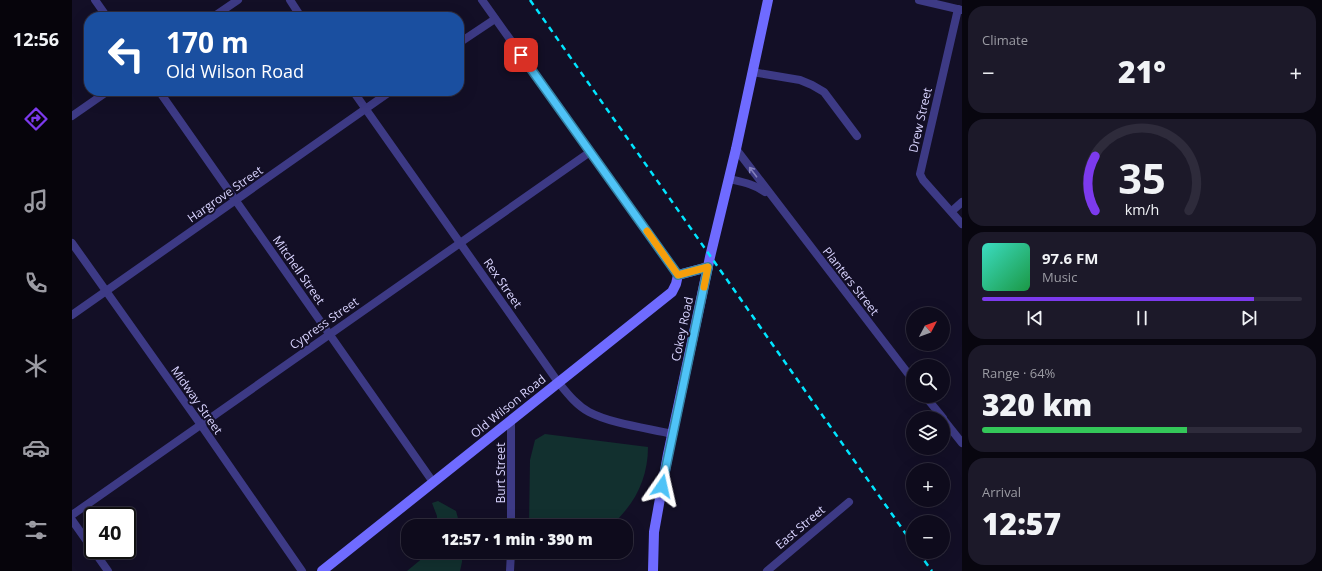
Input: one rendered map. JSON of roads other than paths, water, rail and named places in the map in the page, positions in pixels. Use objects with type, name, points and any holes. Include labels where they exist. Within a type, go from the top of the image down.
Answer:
[{"type":"street","points":[[95,0],[103,12]]},
{"type":"street","points":[[220,12],[238,0]]},
{"type":"street","points":[[290,0],[298,12]]},
{"type":"street","points":[[482,0],[678,275],[708,267]]},
{"type":"street","name":"Cokey Road","points":[[653,571],[654,532],[668,454],[768,0]]},
{"type":"street","points":[[919,0],[960,9]]},
{"type":"street","name":"Drew Street","points":[[960,9],[920,174],[923,180],[962,224]]},
{"type":"street","points":[[464,40],[495,18]]},
{"type":"street","points":[[752,72],[800,80],[824,92],[857,136]]},
{"type":"street","points":[[72,116],[101,96]]},
{"type":"street","name":"Mitchell Street","points":[[162,96],[433,482]]},
{"type":"street","name":"Rex Street","points":[[356,96],[570,397],[588,412],[611,420],[673,434]]},
{"type":"street","name":"Hargrove Street","points":[[72,315],[384,96]]},
{"type":"street","name":"Planters Street","points":[[736,149],[906,371]]},
{"type":"street","name":"Cypress Street","points":[[72,515],[590,152]]},
{"type":"street","name":"Planters Street","points":[[729,179],[754,185],[771,196]]},
{"type":"street","points":[[952,211],[962,202]]},
{"type":"street","name":"Midway Street","points":[[72,243],[302,571]]},
{"type":"street","name":"Old Wilson Road","points":[[322,571],[672,292],[678,275]]},
{"type":"street","points":[[931,403],[937,411]]},
{"type":"street","name":"Burt Street","points":[[511,519],[512,421]]},
{"type":"street","points":[[950,427],[962,443]]},
{"type":"street","name":"East Street","points":[[767,571],[849,502]]},
{"type":"street","points":[[72,520],[108,571]]},
{"type":"street","points":[[510,571],[511,559]]},
{"type":"railway","points":[[530,0],[906,534]]},
{"type":"railway","points":[[923,559],[932,571]]}]
